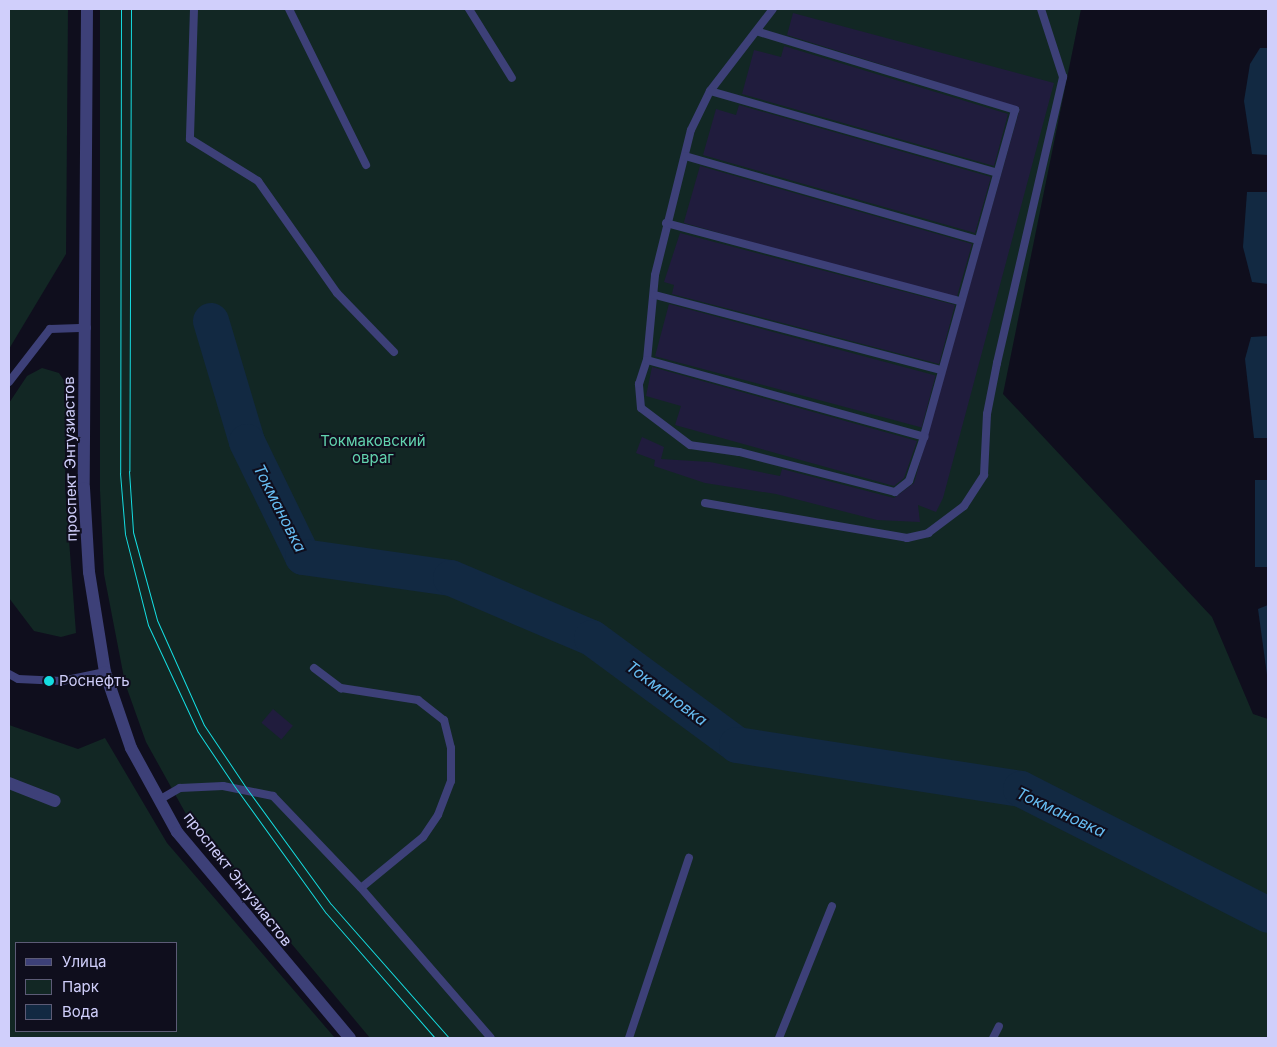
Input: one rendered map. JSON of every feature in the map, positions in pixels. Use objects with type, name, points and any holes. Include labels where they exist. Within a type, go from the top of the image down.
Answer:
[{"type":"street","name":"проспект Энтузиастов","points":[[87,9],[84,488],[89,572],[105,672],[131,748],[177,832],[350,1038]]},
{"type":"street","points":[[9,783],[55,801]]},
{"type":"lane","points":[[194,9],[190,139],[258,181],[337,293],[394,352]]},
{"type":"lane","points":[[288,9],[366,165]]},
{"type":"lane","points":[[469,9],[512,78]]},
{"type":"lane","points":[[759,32],[1015,110],[940,370],[924,437],[909,481],[895,492],[740,452],[690,446],[641,408],[639,384],[647,360],[655,295],[654,275],[691,130],[710,91],[759,32],[773,9]]},
{"type":"lane","points":[[705,502],[907,538],[928,533],[964,506],[984,475],[987,414],[997,363],[1063,77],[1041,9]]},
{"type":"lane","points":[[710,91],[996,173]]},
{"type":"lane","points":[[685,156],[978,240]]},
{"type":"lane","points":[[666,223],[960,301]]},
{"type":"lane","points":[[655,295],[940,370]]},
{"type":"lane","points":[[9,382],[50,329],[86,328]]},
{"type":"lane","points":[[647,360],[924,437]]},
{"type":"lane","points":[[314,668],[341,688],[418,700],[444,720],[451,748],[451,781],[438,814],[409,850],[361,888]]},
{"type":"lane","points":[[9,674],[18,679],[62,681],[105,672]]},
{"type":"lane","points":[[159,800],[180,788],[223,786],[273,796],[361,888],[491,1038]]},
{"type":"lane","points":[[629,1038],[689,858]]},
{"type":"lane","points":[[779,1038],[832,906]]},
{"type":"lane","points":[[992,1038],[999,1026]]},
{"type":"green space","points":[[9,9],[68,9],[66,254],[9,349]]},
{"type":"green space","name":"Токмаковский овраг","points":[[100,9],[1081,9],[1003,394],[1212,617],[1253,714],[1268,719],[1268,1038],[370,1038],[191,823],[146,742],[125,683],[104,574],[100,490]]},
{"type":"green space","points":[[42,368],[59,373],[67,385],[65,486],[76,633],[61,637],[34,631],[9,598],[9,403],[27,376]]},
{"type":"green space","points":[[9,725],[78,749],[105,738],[167,843],[335,1038],[9,1038]]},
{"type":"water","points":[[1260,48],[1268,48],[1268,155],[1252,154],[1244,101],[1250,64]]},
{"type":"water","points":[[1247,192],[1268,192],[1268,284],[1252,282],[1243,247]]},
{"type":"water","points":[[1268,336],[1268,438],[1254,438],[1245,359],[1251,337]]},
{"type":"water","points":[[1255,480],[1268,480],[1268,567],[1255,567]]},
{"type":"water","points":[[1268,605],[1268,682],[1258,609]]},
{"type":"building","points":[[793,13],[1054,83],[943,498],[936,512],[918,505],[920,522],[877,520],[776,494],[705,483],[654,466],[655,460],[636,453],[642,437],[664,447],[661,459],[710,462],[780,476],[782,469],[894,498],[914,483],[1020,108],[787,35]]},
{"type":"building","points":[[784,46],[1008,114],[994,166],[742,94],[754,50],[781,57]]},
{"type":"building","points":[[739,105],[991,177],[975,233],[703,155],[716,109],[736,115]]},
{"type":"building","points":[[700,166],[972,244],[956,301],[684,223]]},
{"type":"building","points":[[680,233],[955,305],[939,364],[672,294],[674,285],[664,282]]},
{"type":"building","points":[[669,304],[936,375],[922,428],[655,356]]},
{"type":"building","points":[[652,367],[917,441],[904,478],[894,486],[675,425],[681,406],[646,396]]},
{"type":"building","points":[[273,709],[293,726],[281,740],[261,723]]},
{"type":"waterway","name":"Токмановка","points":[[211,321],[247,442],[303,557],[451,578],[592,638],[737,745],[1021,789],[1268,915]]},
{"type":"tram line","points":[[121,9],[120,473],[125,534],[148,625],[198,732],[235,787],[326,913],[435,1038]]},
{"type":"tram line","points":[[131,9],[129,471],[133,532],[157,620],[204,725],[247,789],[331,904],[449,1038]]},
{"type":"place","name":"Роснефть","points":[[49,681]]}]
